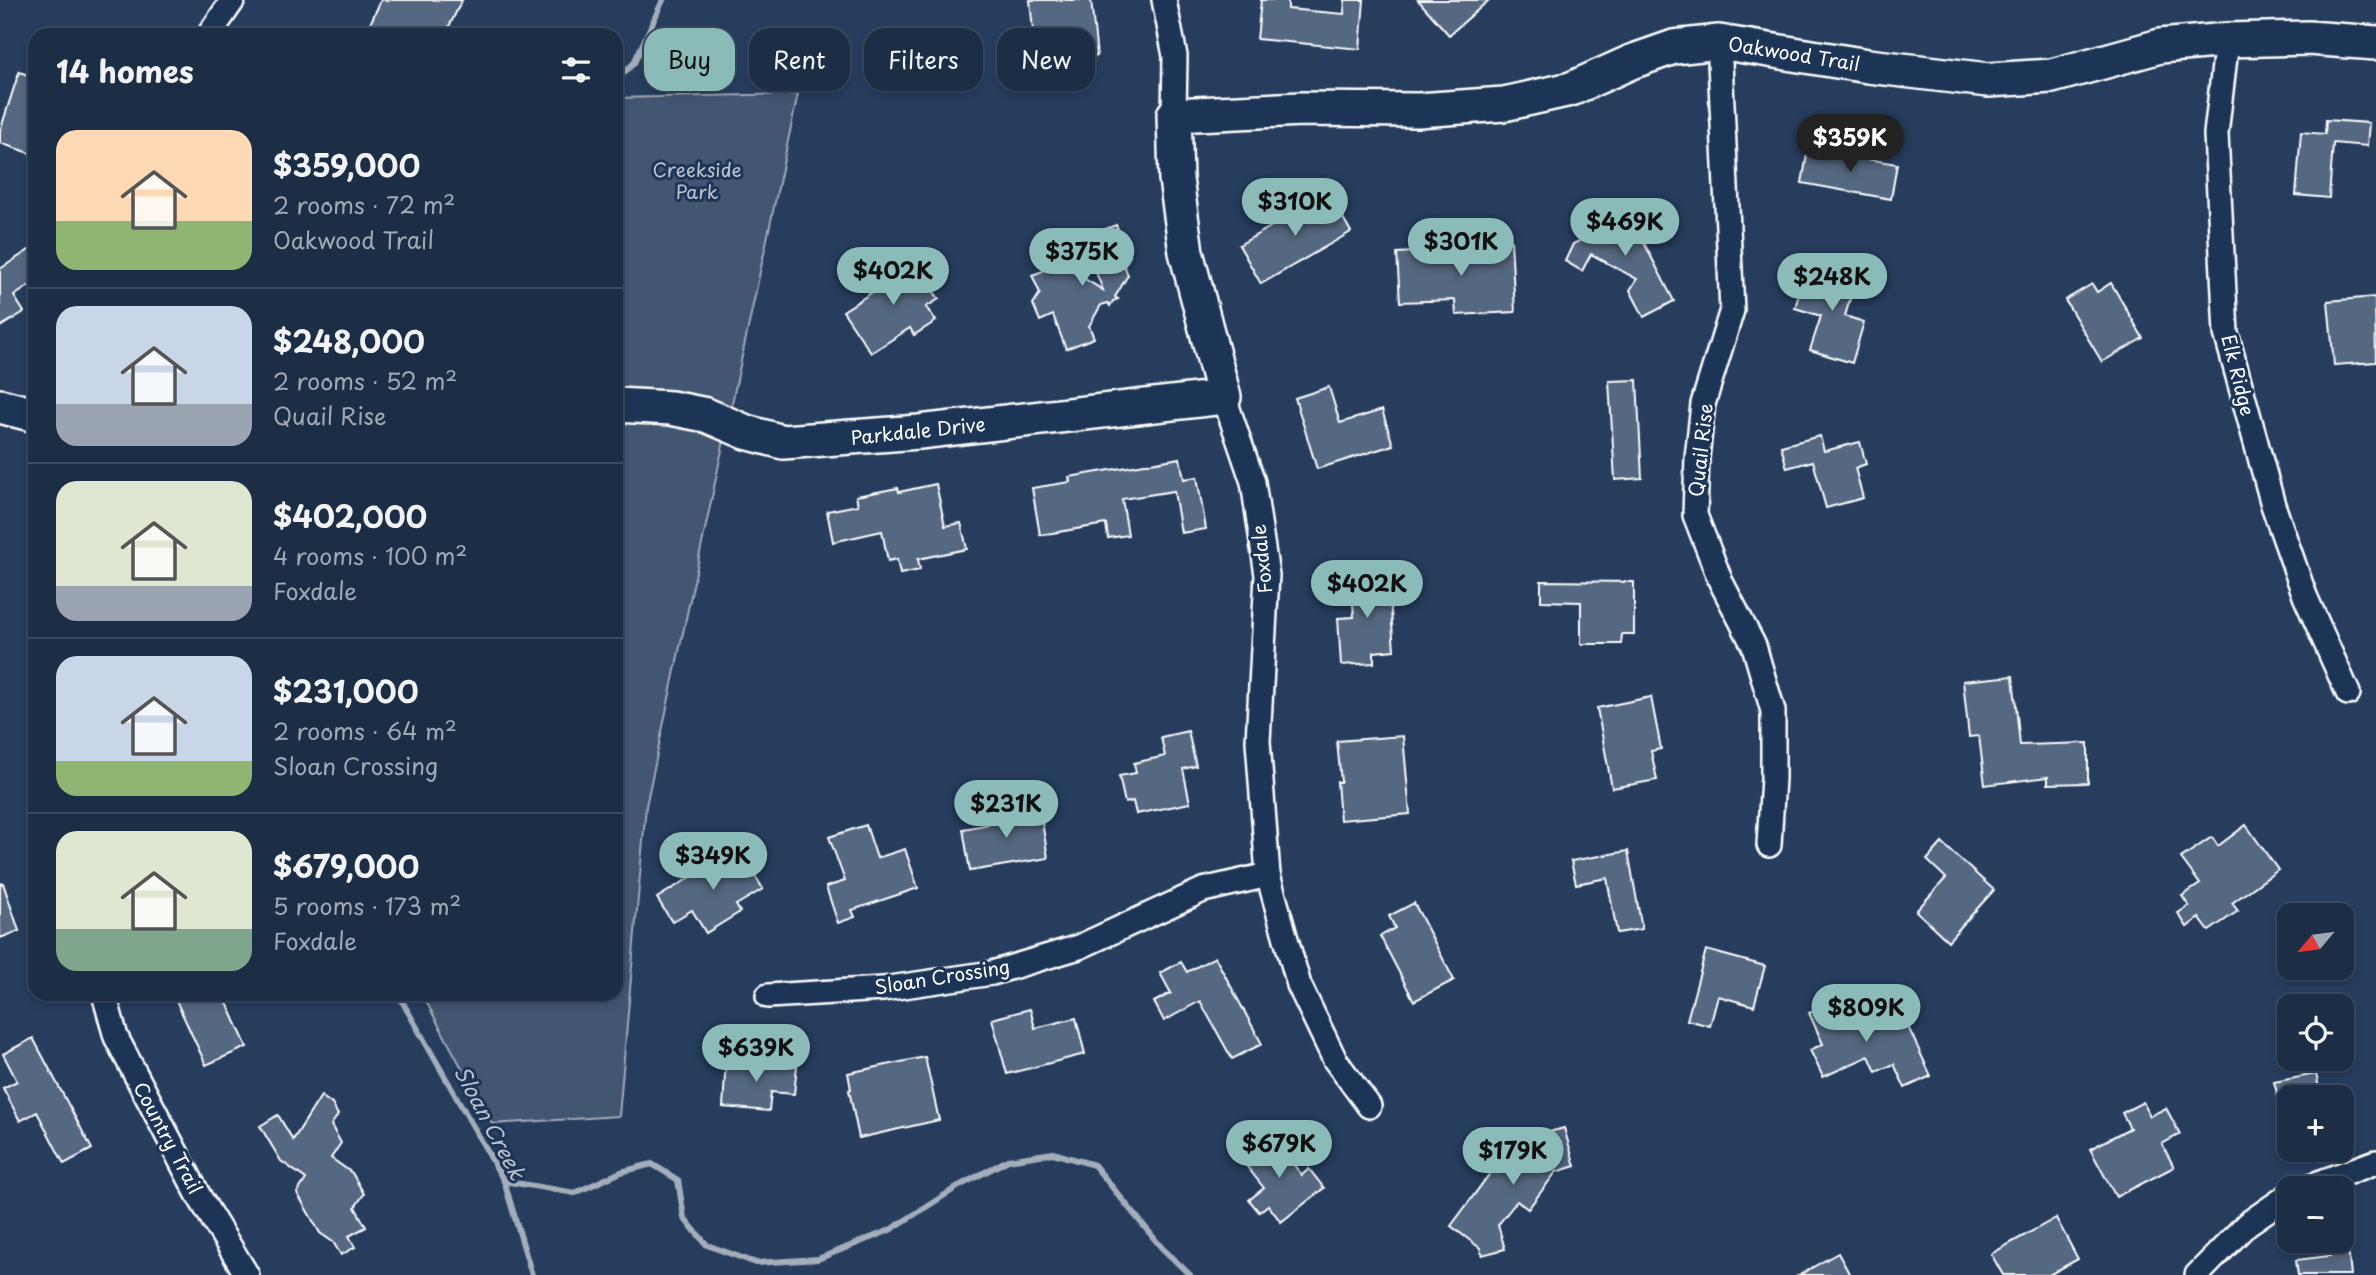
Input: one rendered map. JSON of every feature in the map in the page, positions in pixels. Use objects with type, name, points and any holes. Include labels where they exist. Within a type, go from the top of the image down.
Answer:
[{"type":"street","points":[[214,28],[233,0]]},
{"type":"street","name":"Foxdale","points":[[1164,0],[1175,56],[1176,179],[1186,253],[1224,397],[1253,482],[1267,575],[1258,741],[1268,875],[1299,985],[1335,1060],[1369,1106]]},
{"type":"street","name":"Oakwood Trail","points":[[1174,116],[1302,109],[1418,110],[1504,104],[1571,89],[1631,62],[1674,47],[1718,42],[1868,66],[1988,80],[2052,76],[2160,46],[2227,40],[2308,38],[2376,43]]},
{"type":"street","name":"Elk Ridge","points":[[2227,40],[2216,134],[2226,333],[2273,505],[2305,596],[2348,693]]},
{"type":"street","name":"Quail Rise","points":[[1718,42],[1732,310],[1703,404],[1697,458],[1695,515],[1721,582],[1754,646],[1773,711],[1769,845]]},
{"type":"street","name":"Parkdale Drive","points":[[623,405],[671,408],[706,415],[746,432],[783,442],[919,432],[1224,397]]},
{"type":"street","points":[[0,406],[28,413]]},
{"type":"street","name":"Sloan Crossing","points":[[768,996],[883,989],[992,973],[1079,947],[1203,890],[1268,875]]},
{"type":"street","name":"Country Trail","points":[[106,1001],[116,1037],[200,1198],[247,1275]]},
{"type":"street","points":[[2338,1176],[2376,1162]]},
{"type":"street","points":[[2197,1275],[2247,1224],[2277,1203]]},
{"type":"green space","name":"Creekside Park","points":[[798,94],[646,806],[619,1116],[492,1124],[426,1001],[623,1001],[623,98]]},
{"type":"building","points":[[381,0],[462,0],[448,28],[368,28]]},
{"type":"building","points":[[1030,0],[1091,0],[1094,28],[1033,28]]},
{"type":"building","points":[[1261,0],[1288,0],[1288,9],[1344,14],[1345,0],[1364,0],[1360,49],[1257,39]]},
{"type":"building","points":[[1418,0],[1489,0],[1449,35]]},
{"type":"building","points":[[19,72],[28,75],[28,153],[0,143],[0,131]]},
{"type":"building","points":[[2326,120],[2369,123],[2367,146],[2333,143],[2329,198],[2296,195],[2301,132],[2325,134]]},
{"type":"building","points":[[1808,149],[1897,164],[1891,199],[1802,183]]},
{"type":"building","points":[[1329,193],[1351,232],[1261,284],[1239,245]]},
{"type":"building","points":[[1612,205],[1650,225],[1642,239],[1674,301],[1644,317],[1630,290],[1637,279],[1591,254],[1582,271],[1565,261],[1573,244],[1597,232]]},
{"type":"building","points":[[1116,225],[1130,256],[1124,266],[1128,275],[1115,297],[1118,299],[1110,306],[1108,303],[1101,305],[1089,326],[1094,338],[1066,349],[1053,315],[1040,321],[1033,304],[1040,293],[1032,275],[1043,271],[1050,258],[1103,290],[1084,242],[1097,237],[1100,231]]},
{"type":"building","points":[[1511,240],[1515,312],[1456,315],[1455,300],[1400,302],[1397,253],[1489,248],[1488,241]]},
{"type":"building","points":[[28,251],[28,287],[14,296],[24,312],[0,327],[0,269]]},
{"type":"building","points":[[910,259],[939,299],[926,307],[936,321],[914,335],[910,328],[871,353],[843,311],[871,293],[867,286]]},
{"type":"building","points":[[1825,264],[1857,274],[1845,316],[1864,322],[1852,363],[1810,350],[1821,316],[1795,308],[1804,276],[1820,281]]},
{"type":"building","points":[[2111,283],[2143,338],[2102,362],[2065,300],[2092,284],[2097,292]]},
{"type":"building","points":[[2375,297],[2376,362],[2334,365],[2328,301]]},
{"type":"building","points":[[1637,380],[1642,478],[1615,480],[1609,381]]},
{"type":"building","points":[[1329,387],[1340,423],[1382,410],[1393,445],[1317,469],[1295,398]]},
{"type":"building","points":[[1820,436],[1824,451],[1860,442],[1866,464],[1855,468],[1863,498],[1826,508],[1813,461],[1787,468],[1781,446]]},
{"type":"building","points":[[1180,458],[1184,479],[1197,477],[1206,529],[1181,533],[1174,491],[1122,499],[1128,535],[1108,538],[1106,524],[1040,535],[1032,488],[1070,482],[1069,477]]},
{"type":"building","points":[[936,484],[945,526],[961,523],[967,549],[918,559],[920,570],[900,574],[897,559],[888,561],[882,531],[833,542],[827,511],[858,505],[856,496],[898,488],[899,492]]},
{"type":"building","points":[[1388,572],[1394,650],[1374,652],[1374,663],[1341,665],[1338,618],[1354,617],[1351,575]]},
{"type":"building","points":[[1541,581],[1634,582],[1634,634],[1622,634],[1621,644],[1581,644],[1581,602],[1541,601]]},
{"type":"building","points":[[2013,676],[2020,745],[2088,743],[2088,783],[2048,784],[2048,777],[1985,785],[1979,736],[1969,737],[1963,681]]},
{"type":"building","points":[[1651,697],[1661,749],[1651,751],[1657,780],[1612,788],[1597,708]]},
{"type":"building","points":[[1188,731],[1196,766],[1183,769],[1190,803],[1136,814],[1133,801],[1125,803],[1119,776],[1136,773],[1134,763],[1165,756],[1161,737]]},
{"type":"building","points":[[1403,736],[1410,814],[1340,820],[1337,782],[1341,782],[1337,741]]},
{"type":"building","points":[[1023,807],[1025,819],[1041,816],[1048,858],[970,871],[963,829],[990,824],[988,812]]},
{"type":"building","points":[[866,825],[877,858],[905,849],[918,888],[852,910],[855,917],[838,923],[826,887],[845,881],[829,837]]},
{"type":"building","points":[[2246,825],[2278,870],[2232,903],[2238,911],[2209,931],[2199,918],[2187,927],[2178,913],[2189,906],[2182,896],[2200,884],[2181,858],[2212,837],[2218,846]]},
{"type":"building","points":[[1942,843],[1994,890],[1948,941],[1916,911],[1946,878],[1927,860]]},
{"type":"building","points":[[738,848],[763,889],[736,905],[740,912],[706,933],[692,910],[672,922],[657,898]]},
{"type":"building","points":[[1628,851],[1642,929],[1617,933],[1607,878],[1576,884],[1571,861]]},
{"type":"building","points":[[3,883],[19,931],[0,938],[0,884]]},
{"type":"building","points":[[1414,903],[1454,980],[1414,1001],[1380,936],[1395,928],[1389,916]]},
{"type":"building","points":[[1706,950],[1765,966],[1754,1006],[1718,996],[1710,1026],[1687,1020]]},
{"type":"building","points":[[1215,957],[1262,1044],[1232,1059],[1200,1001],[1164,1021],[1154,1002],[1171,993],[1160,973],[1181,962],[1187,972]]},
{"type":"building","points":[[176,1001],[226,1001],[247,1047],[206,1065]]},
{"type":"building","points":[[1834,1002],[1842,1021],[1874,1006],[1884,1028],[1904,1018],[1931,1076],[1905,1088],[1894,1064],[1876,1072],[1869,1056],[1823,1077],[1810,1050],[1823,1044],[1809,1013]]},
{"type":"building","points":[[1030,1009],[1035,1028],[1076,1018],[1085,1054],[1007,1074],[992,1019]]},
{"type":"building","points":[[33,1038],[92,1149],[64,1164],[37,1112],[20,1121],[3,1088],[17,1081],[3,1054]]},
{"type":"building","points":[[925,1057],[939,1120],[859,1138],[848,1073]]},
{"type":"building","points":[[726,1060],[797,1066],[794,1094],[771,1092],[769,1111],[723,1107]]},
{"type":"building","points":[[2316,1074],[2318,1085],[2277,1085],[2277,1093],[2274,1082]]},
{"type":"building","points":[[321,1096],[332,1104],[338,1115],[331,1125],[341,1143],[331,1158],[352,1173],[364,1194],[355,1207],[366,1227],[349,1236],[355,1247],[341,1255],[333,1242],[320,1233],[297,1193],[306,1179],[281,1161],[260,1126],[278,1115],[293,1140]]},
{"type":"building","points":[[2143,1102],[2150,1116],[2166,1108],[2180,1134],[2162,1144],[2174,1167],[2116,1197],[2090,1149],[2130,1128],[2122,1113]]},
{"type":"building","points":[[1564,1128],[1575,1166],[1556,1172],[1528,1209],[1517,1201],[1498,1225],[1505,1249],[1482,1255],[1480,1248],[1451,1226],[1494,1168],[1509,1164],[1506,1154],[1516,1141]]},
{"type":"building","points":[[1270,1135],[1302,1175],[1309,1169],[1324,1188],[1281,1222],[1268,1205],[1259,1212],[1249,1200],[1264,1188],[1240,1158]]},
{"type":"building","points":[[2056,1218],[2078,1259],[2049,1275],[2003,1275],[1991,1254]]},
{"type":"building","points":[[1838,1253],[1850,1275],[1799,1275]]},
{"type":"building","points":[[2330,1253],[2348,1253],[2351,1275],[2298,1275],[2296,1260],[2330,1256]]},
{"type":"waterway","name":"Sloan Creek","points":[[623,74],[634,63],[663,0]]},
{"type":"waterway","name":"Sloan Creek","points":[[402,1001],[504,1181],[532,1275]]},
{"type":"waterway","points":[[504,1181],[575,1193],[621,1172],[652,1164],[678,1180],[684,1218],[707,1245],[756,1263],[818,1259],[890,1230],[959,1186],[1008,1160],[1053,1153],[1094,1165],[1162,1248],[1190,1275]]}]
